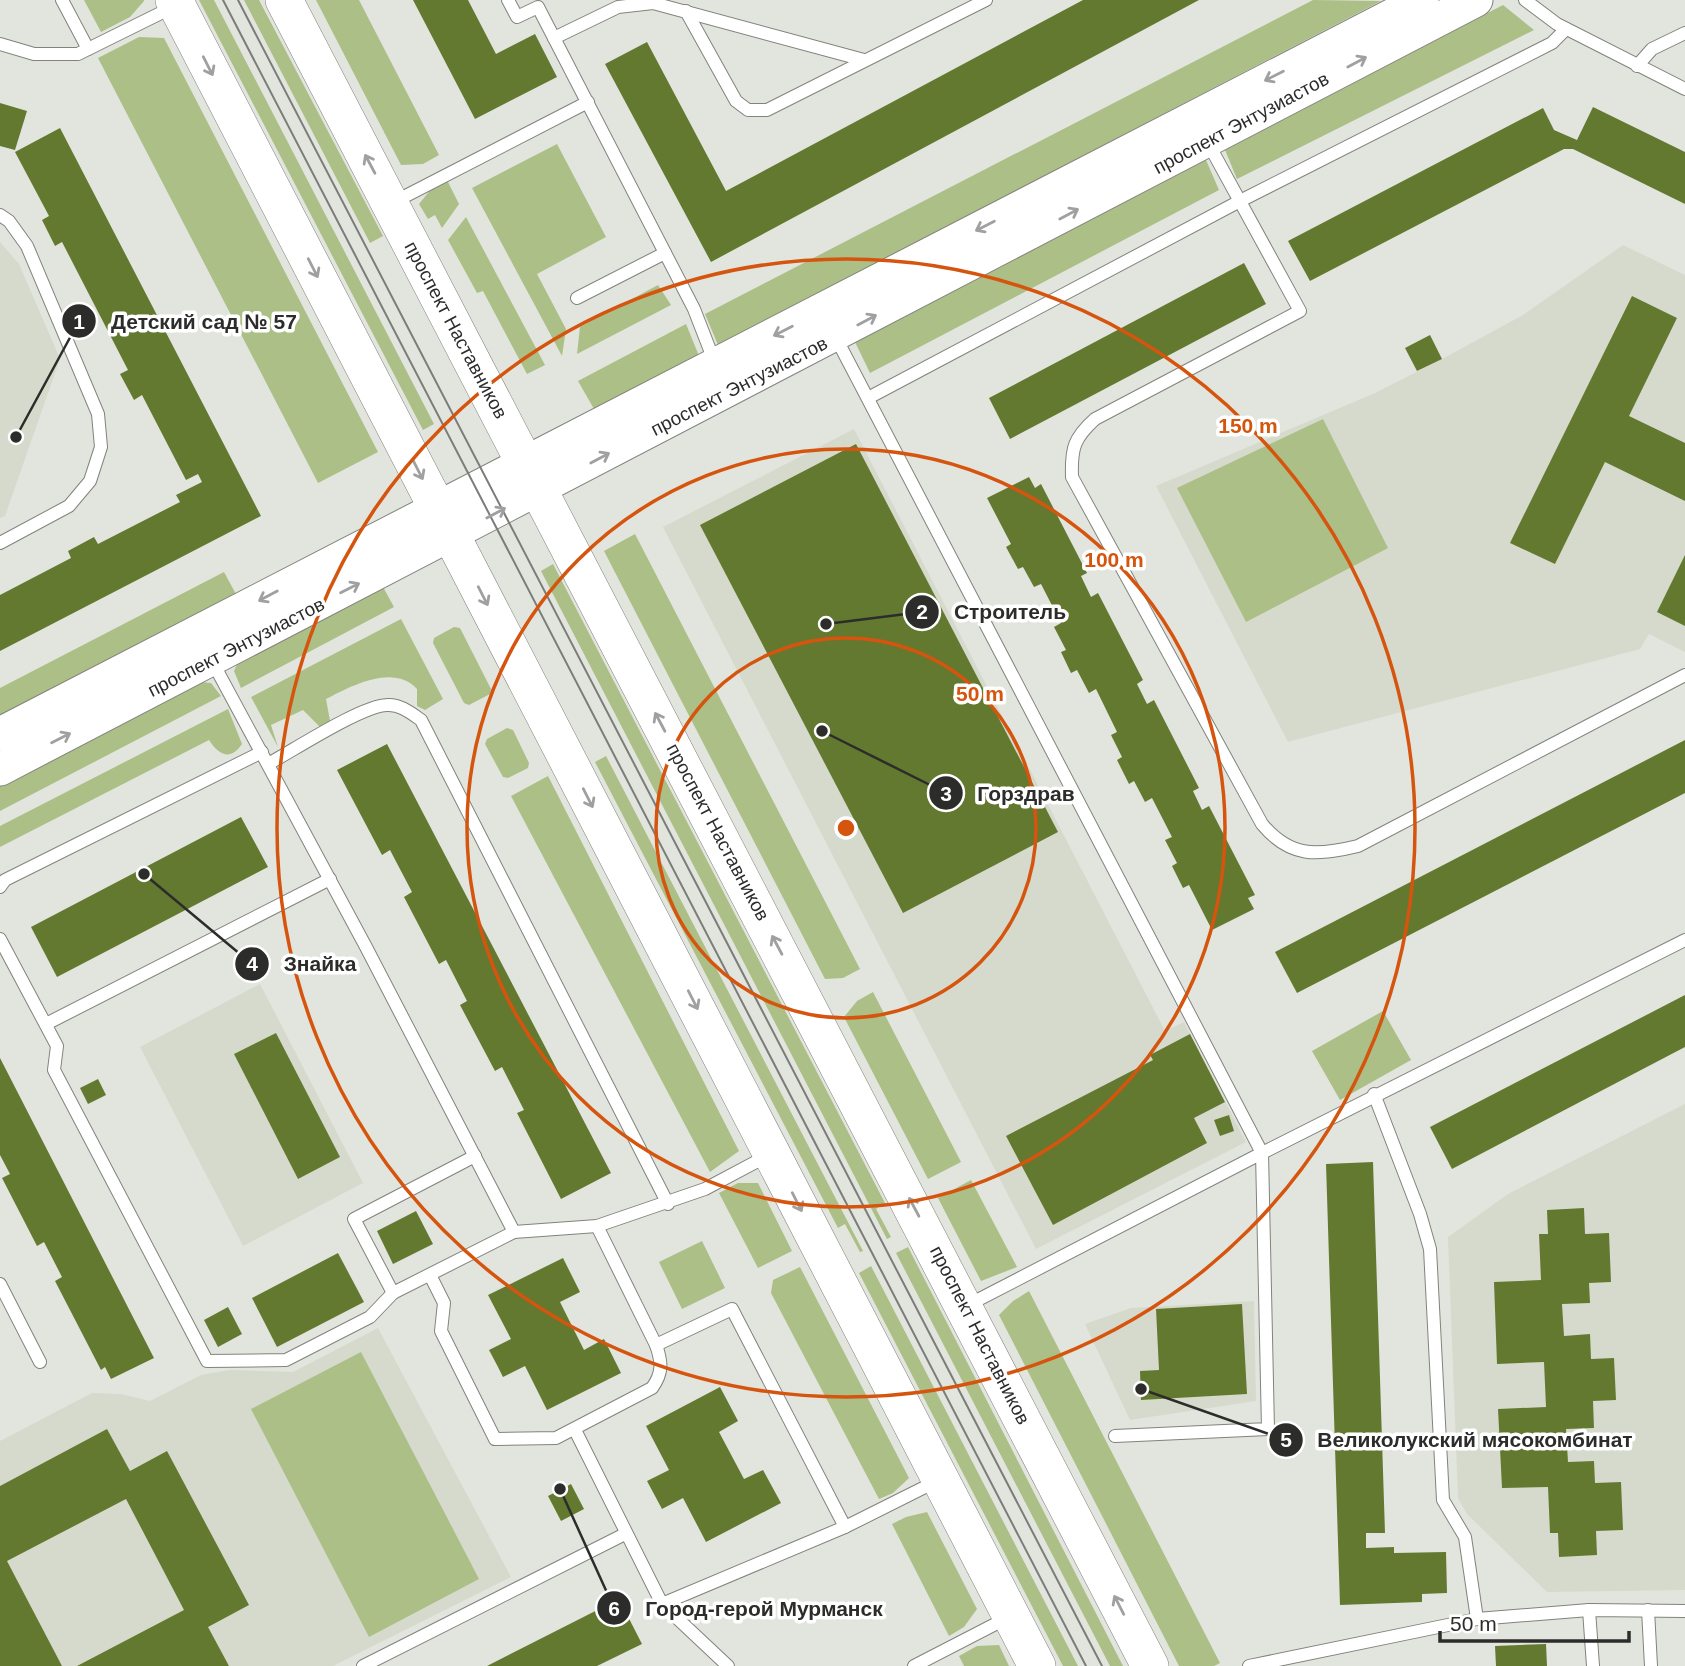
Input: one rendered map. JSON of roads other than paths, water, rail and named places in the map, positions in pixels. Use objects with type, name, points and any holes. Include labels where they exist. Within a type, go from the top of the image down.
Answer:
[{"type":"main road","name":"проспект Наставников","points":[[284,0],[1150,1666]]},
{"type":"main road","points":[[175,3],[1037,1666]]},
{"type":"street","name":"проспект Энтузиастов","points":[[0,769],[205,646],[1201,129],[1408,11],[1476,0]]},
{"type":"street","name":"проспект Энтузиастов","points":[[0,734],[205,646]]},
{"type":"lane","points":[[62,0],[88,49]]},
{"type":"lane","points":[[508,0],[517,17],[538,7],[694,309],[723,378]]},
{"type":"lane","points":[[686,10],[736,101],[748,110],[767,110],[986,0]]},
{"type":"lane","points":[[1525,0],[1566,29],[1685,89]]},
{"type":"lane","points":[[0,44],[34,54],[78,54],[175,3]]},
{"type":"lane","points":[[554,38],[618,7],[653,3],[864,60]]},
{"type":"lane","points":[[868,398],[1240,201],[1552,43],[1566,29]]},
{"type":"lane","points":[[1637,66],[1652,49],[1685,33]]},
{"type":"lane","points":[[390,204],[588,102]]},
{"type":"lane","points":[[1201,129],[1300,310],[1095,419],[1078,434],[1071,455],[1072,477],[1262,824],[1278,843],[1302,852],[1331,853],[1358,846],[1685,675]]},
{"type":"lane","points":[[0,215],[9,220],[27,246],[97,414],[101,447],[90,481],[69,506],[0,543]]},
{"type":"lane","points":[[577,298],[665,253]]},
{"type":"lane","points":[[829,324],[1262,1153],[1268,1429],[1115,1436]]},
{"type":"lane","points":[[205,646],[514,1232]]},
{"type":"lane","points":[[268,764],[366,711],[386,705],[404,708],[421,720],[668,1204]]},
{"type":"lane","points":[[0,887],[5,880],[262,752]]},
{"type":"lane","points":[[46,1024],[330,879]]},
{"type":"lane","points":[[0,939],[57,1046],[54,1070],[207,1362],[286,1360],[370,1317],[393,1293],[514,1232],[597,1226],[668,1204],[705,1189],[772,1153]]},
{"type":"lane","points":[[965,1306],[1374,1094],[1685,940]]},
{"type":"lane","points":[[1374,1094],[1420,1214],[1430,1249],[1443,1500],[1465,1537],[1477,1619]]},
{"type":"lane","points":[[393,1293],[354,1219],[475,1156]]},
{"type":"lane","points":[[430,1275],[444,1303],[441,1331],[495,1439],[556,1438],[652,1388],[660,1377],[661,1361],[656,1345],[597,1226]]},
{"type":"lane","points":[[0,1284],[40,1362]]},
{"type":"lane","points":[[656,1345],[732,1309],[845,1527]]},
{"type":"lane","points":[[575,1430],[662,1604],[728,1666]]},
{"type":"lane","points":[[662,1604],[845,1527],[941,1478]]},
{"type":"lane","points":[[363,1666],[625,1534]]},
{"type":"lane","points":[[1589,1610],[1593,1666]]},
{"type":"lane","points":[[1249,1666],[1477,1619],[1589,1610],[1685,1611]]},
{"type":"lane","points":[[1648,1610],[1651,1666]]},
{"type":"lane","points":[[914,1666],[1012,1615]]},
{"type":"tram line","points":[[223,0],[1086,1666]]},
{"type":"tram line","points":[[238,0],[1102,1666]]},
{"type":"place","name":"Детский сад № 57","points":[[16,437]]},
{"type":"place","name":"Строитель","points":[[826,624]]},
{"type":"place","name":"Горздрав","points":[[822,731]]},
{"type":"place","name":"Знайка","points":[[144,874]]},
{"type":"place","name":"Великолукский мясокомбинат","points":[[1141,1389]]},
{"type":"place","name":"Город-герой Мурманск","points":[[560,1489]]}]
